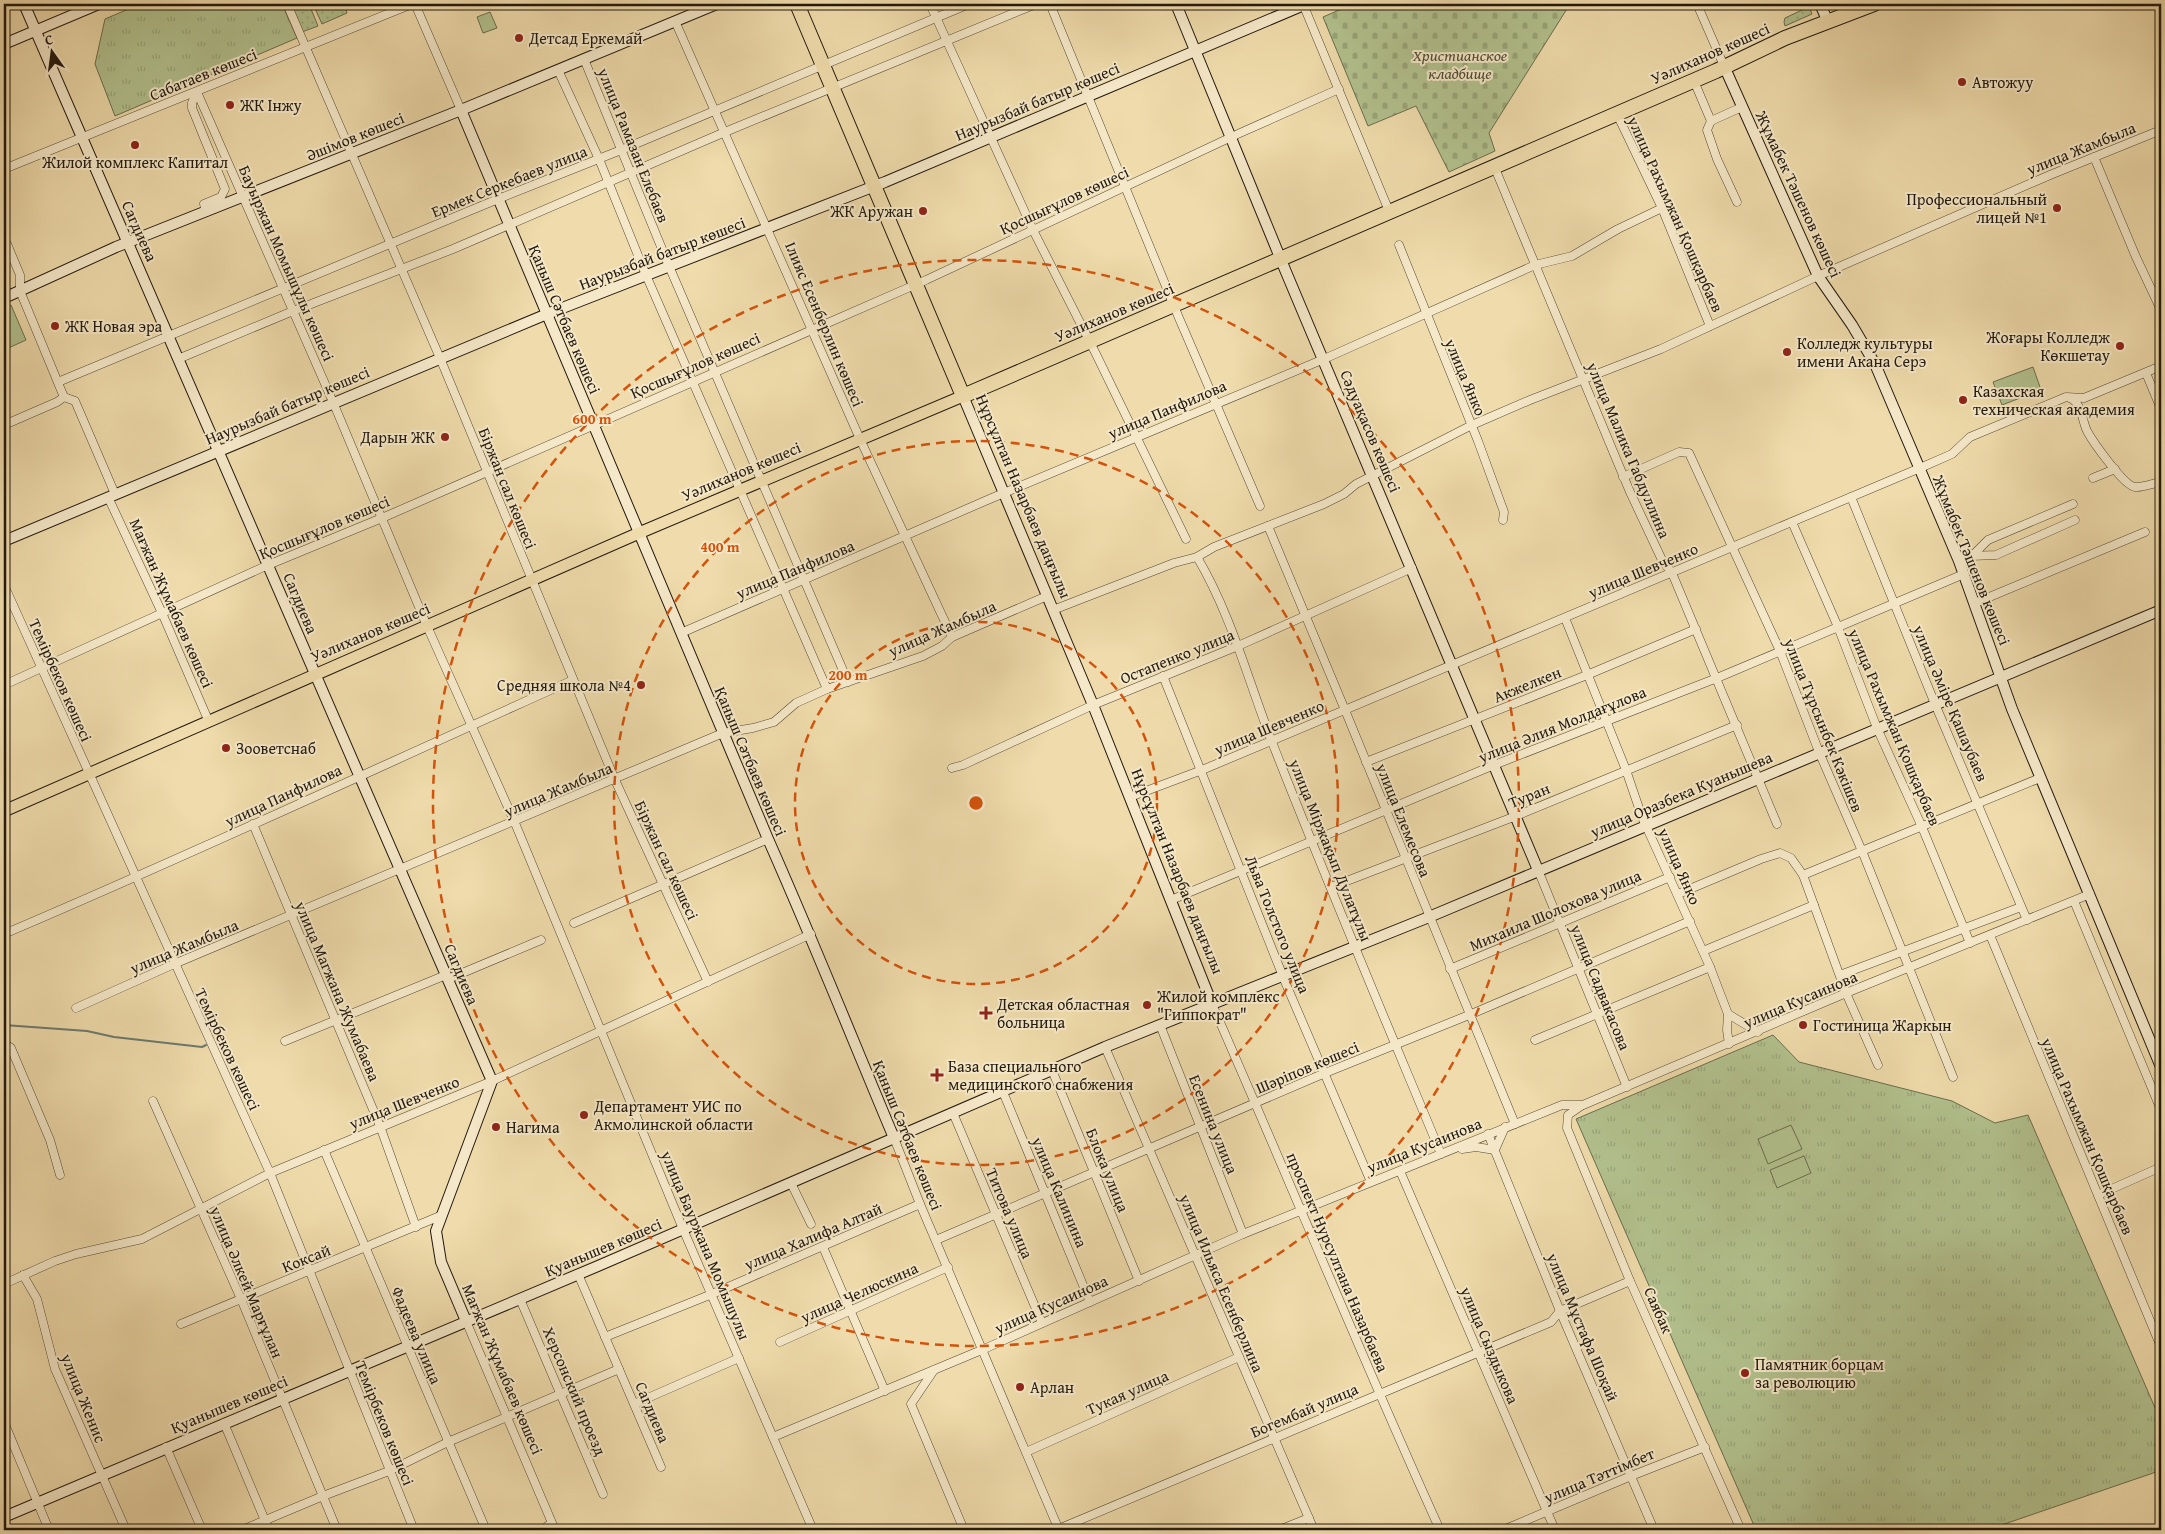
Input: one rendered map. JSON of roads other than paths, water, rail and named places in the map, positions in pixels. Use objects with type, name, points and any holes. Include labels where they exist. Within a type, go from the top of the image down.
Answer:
[{"type":"highway","name":"Нұрсұлтан Назарбаев даңғылы","points":[[797,4],[876,185],[964,396]]},
{"type":"highway","name":"Уәлиханов көшесі","points":[[964,396],[1451,184],[1874,4]]},
{"type":"highway","points":[[1451,184],[1460,178],[1724,67]]},
{"type":"main road","name":"Уәлиханов көшесі","points":[[4,811],[639,533],[964,396]]},
{"type":"street","name":"Сагдиева","points":[[24,4],[492,1081]]},
{"type":"street","points":[[4,44],[99,4]]},
{"type":"street","name":"Біржан сал көшесі","points":[[287,4],[440,358],[615,780],[708,982]]},
{"type":"street","name":"Сабатаев көшесі","points":[[4,169],[414,4]]},
{"type":"street","name":"Қаныш Сәтбаев көшесі","points":[[414,4],[461,110],[768,839],[811,934],[920,1204],[984,1349],[1058,1530]]},
{"type":"street","name":"Әшімов көшесі","points":[[4,298],[128,242],[461,110],[717,4]]},
{"type":"street","points":[[930,4],[1033,230],[1090,341],[1186,539]]},
{"type":"street","name":"Ермек Серкебаев улица","points":[[58,382],[969,4]]},
{"type":"street","points":[[178,359],[293,311],[453,249],[608,181],[1036,4]]},
{"type":"street","points":[[1050,4],[1174,305],[1260,506]]},
{"type":"street","name":"Сәдуақасов көшесі","points":[[1176,4],[1538,870]]},
{"type":"street","points":[[1304,4],[1389,211]]},
{"type":"street","name":"Наурызбай батыр көшесі","points":[[4,541],[547,314],[876,185],[1304,4]]},
{"type":"street","name":"Жұмабек Тәшенов көшесі","points":[[1697,4],[1818,276],[1852,325],[1875,364],[1959,561],[2010,702],[2040,778],[2161,1067]]},
{"type":"street","points":[[1820,4],[1828,22]]},
{"type":"street","name":"Ілияс Есенберлин көшесі","points":[[675,21],[768,227],[860,440],[952,637]]},
{"type":"street","name":"улица Рамазан Елебаев","points":[[584,59],[669,266],[848,682]]},
{"type":"street","points":[[558,70],[599,159],[646,275],[827,689]]},
{"type":"street","points":[[1694,81],[1711,122]]},
{"type":"street","name":"Қосшығұлов көшесі","points":[[4,684],[268,565],[382,518],[916,284],[1339,89]]},
{"type":"street","points":[[197,92],[192,108],[226,189],[221,197],[204,204],[206,212]]},
{"type":"street","name":"Бауыржан Момышұлы көшесі","points":[[197,92],[333,402],[427,626],[515,822],[564,941]]},
{"type":"street","points":[[1737,202],[1717,159],[1707,130],[1711,122],[1742,107]]},
{"type":"street","name":"улица Рахымжан Қошқарбаев","points":[[1618,114],[1662,208],[1710,326]]},
{"type":"street","name":"улица Жамбыла","points":[[1373,474],[1472,425],[1661,349],[1818,276],[2161,130]]},
{"type":"street","points":[[2094,157],[2136,257],[2161,310]]},
{"type":"street","name":"улица Малика Габдуллина","points":[[1494,166],[1623,477],[1662,560],[1672,573],[1777,824]]},
{"type":"street","name":"улица Панфилова","points":[[681,632],[1216,403],[1324,359],[1535,265],[1572,256],[1618,228],[1662,208]]},
{"type":"street","name":"Мағжан Жұмабаев көшесі","points":[[7,244],[20,275],[20,291],[64,397],[75,402],[112,495],[209,722]]},
{"type":"street","name":"улица Янко","points":[[1399,245],[1472,425],[1504,512],[1503,520]]},
{"type":"street","name":"улица Шевченко","points":[[1130,797],[1202,770],[1920,468],[1952,454],[1970,436],[2066,397],[2084,398],[2161,366]]},
{"type":"street","points":[[2146,373],[2161,409]]},
{"type":"street","name":"Нұрсұлтан Назарбаев даңғылы","points":[[964,396],[1093,705],[1212,1004]]},
{"type":"street","points":[[4,424],[57,402],[64,397]]},
{"type":"street","points":[[2066,397],[2077,403],[2088,432],[2115,469],[2133,487],[2161,482]]},
{"type":"street","name":"улица Тұрсынбек Кәкішев","points":[[1623,477],[1679,452],[1688,453],[1780,651],[1819,752],[1862,851],[1953,1077]]},
{"type":"street","points":[[2093,478],[2115,469]]},
{"type":"street","points":[[1053,610],[1174,563],[1197,557],[1214,547],[1336,499],[1373,474]]},
{"type":"street","name":"улица Әміре Қашаубаев","points":[[1851,497],[1935,704],[2027,920]]},
{"type":"street","points":[[1971,556],[1988,540],[2073,504]]},
{"type":"street","points":[[1959,561],[1971,556],[1996,555],[2075,520]]},
{"type":"street","name":"улица Рахымжан Қошқарбаев","points":[[1792,522],[1838,627],[1877,728],[1922,827],[1970,943]]},
{"type":"street","name":"улица Елемесова","points":[[1268,526],[1346,710],[1514,1124]]},
{"type":"street","points":[[1975,603],[2145,532]]},
{"type":"street","name":"улица Міржақып Дулатұлы","points":[[1197,557],[1238,646],[1271,741],[1441,1154]]},
{"type":"street","name":"Остапенко улица","points":[[952,768],[963,765],[1093,705],[1238,646],[1412,568]]},
{"type":"street","name":"улица Әлия Молдағұлова","points":[[1171,900],[1494,765],[1717,678],[1964,574]]},
{"type":"street","name":"Темірбеков көшесі","points":[[4,585],[270,1173],[414,1530]]},
{"type":"street","name":"улица Жамбыла","points":[[76,1008],[174,964],[723,733],[774,722],[796,703],[827,689],[923,656],[942,646],[952,637],[1047,596]]},
{"type":"street","name":"улица Оразбека Куанышева","points":[[1212,1004],[1429,917],[1758,777],[2161,610]]},
{"type":"street","name":"улица Янко","points":[[1564,618],[1626,770],[1646,825],[1710,967],[1728,1014],[1727,1030],[1729,1044]]},
{"type":"street","name":"Акжелкен","points":[[1366,762],[1587,675],[1696,629]]},
{"type":"street","name":"Льва Толстого улица","points":[[1163,676],[1283,976],[1371,1182]]},
{"type":"street","name":"улица Панфилова","points":[[4,934],[135,878],[359,775],[573,680]]},
{"type":"street","name":"Туран","points":[[1331,887],[1516,816],[1736,726]]},
{"type":"street","points":[[1803,876],[2040,778]]},
{"type":"street","name":"улица Магжана Жумабаева","points":[[253,824],[380,1126],[416,1227]]},
{"type":"street","points":[[574,923],[768,839]]},
{"type":"street","points":[[1678,894],[1761,859],[1780,854],[1791,858],[1803,876],[1846,993],[1878,1065]]},
{"type":"street","name":"улица Садвакасова","points":[[1538,870],[1627,1087]]},
{"type":"street","name":"Михаила Шолохова улица","points":[[1450,969],[1670,877]]},
{"type":"street","name":"улица Кусаинова","points":[[774,1437],[984,1349],[1243,1234],[1562,1105],[1583,1105],[1846,993],[2090,894]]},
{"type":"street","points":[[2074,901],[2161,1110]]},
{"type":"street","points":[[1703,951],[1814,905]]},
{"type":"street","points":[[1840,975],[1904,953],[2021,907]]},
{"type":"street","name":"Шәріпов көшесі","points":[[936,1240],[1325,1073],[1469,1015],[1690,921]]},
{"type":"street","name":"улица Шевченко","points":[[4,1284],[76,1254],[142,1239],[270,1173],[492,1081],[811,934]]},
{"type":"street","name":"улица Рахымжан Қошқарбаев","points":[[1990,935],[2161,1347]]},
{"type":"street","points":[[285,1041],[541,940]]},
{"type":"street","name":"улица Бауржана Момышулы","points":[[564,941],[684,1229],[813,1530]]},
{"type":"street","points":[[1535,1040],[1710,967]]},
{"type":"street","name":"Қуанышев көшесі","points":[[4,1517],[101,1474],[791,1184],[1105,1047],[1212,1004]]},
{"type":"street","name":"проспект Нурсултана Назарбаева","points":[[1212,1004],[1256,1103],[1378,1393],[1440,1530]]},
{"type":"street","points":[[1728,1014],[1758,1032]]},
{"type":"street","name":"Есенина улица","points":[[1160,1025],[1243,1234]]},
{"type":"street","points":[[4,1043],[12,1048],[50,1140],[60,1176]]},
{"type":"street","name":"улица Ильяса Есенберлина","points":[[1105,1047],[1314,1530]]},
{"type":"street","name":"Блока улица","points":[[1052,1070],[1139,1281]]},
{"type":"street","points":[[440,1216],[492,1081]]},
{"type":"street","name":"улица Калинина","points":[[1003,1092],[1090,1302]]},
{"type":"street","name":"улица Әлкей Марғұлан","points":[[153,1101],[241,1299],[337,1530]]},
{"type":"street","name":"Саябак","points":[[1583,1105],[1568,1116],[1567,1128],[1630,1281],[1741,1530]]},
{"type":"street","name":"Титова улица","points":[[953,1113],[1042,1323]]},
{"type":"street","points":[[1452,1150],[1476,1147],[1495,1150],[1505,1127]]},
{"type":"street","name":"улица Мұстафа Шоқай","points":[[1488,1134],[1560,1311],[1654,1530]]},
{"type":"street","name":"Фадеева улица","points":[[324,1150],[486,1530]]},
{"type":"street","points":[[2098,1195],[2161,1167]]},
{"type":"street","name":"улица Сыздыкова","points":[[1400,1171],[1555,1530]]},
{"type":"street","points":[[791,1184],[811,1224]]},
{"type":"street","name":"улица Халифа Алтай","points":[[605,1337],[712,1294],[920,1204]]},
{"type":"street","name":"Мағжан Жұмабаев көшесі","points":[[440,1216],[436,1231],[438,1252],[553,1526]]},
{"type":"street","name":"Коксай","points":[[181,1324],[310,1272],[440,1216]]},
{"type":"street","points":[[823,1247],[884,1391]]},
{"type":"street","name":"улица Челюскина","points":[[780,1342],[851,1312],[948,1267]]},
{"type":"street","name":"Сагдиева","points":[[578,1274],[660,1467]]},
{"type":"street","name":"улица Женис","points":[[23,1275],[37,1299],[55,1369],[126,1530]]},
{"type":"street","name":"Богембай улица","points":[[1058,1530],[1378,1393],[1551,1322],[1560,1311],[1630,1281]]},
{"type":"street","name":"Херсонский проезд","points":[[520,1299],[603,1494]]},
{"type":"street","name":"Тукая улица","points":[[1026,1452],[1239,1357]]},
{"type":"street","points":[[634,1404],[739,1358]]},
{"type":"street","points":[[242,1530],[322,1496],[389,1471],[448,1442],[619,1369]]},
{"type":"street","points":[[934,1370],[911,1404],[964,1530]]},
{"type":"street","points":[[4,1422],[49,1530]]},
{"type":"street","points":[[224,1423],[269,1530]]},
{"type":"street","points":[[166,1447],[202,1530]]},
{"type":"street","name":"улица Тәттімбет","points":[[1503,1530],[1705,1447]]},
{"type":"street","points":[[1279,1530],[1308,1518]]},
{"type":"street","points":[[543,1530],[553,1526]]},
{"type":"waterway","points":[[4,1025],[87,1031],[114,1037],[202,1047],[206,1045]]},
{"type":"place","name":"Детсад Еркемай","points":[[519,38]]},
{"type":"place","name":"Автожуу","points":[[1962,82]]},
{"type":"place","name":"ЖК Інжу","points":[[230,105]]},
{"type":"place","name":"Жилой комплекс Капитал","points":[[135,145]]},
{"type":"place","name":"Профессиональный лицей №1","points":[[2057,208]]},
{"type":"place","name":"ЖК Аружан","points":[[923,211]]},
{"type":"place","name":"ЖК Новая эра","points":[[55,326]]},
{"type":"place","name":"Жоғары Колледж Көкшетау","points":[[2120,346]]},
{"type":"place","name":"Колледж культуры имени Акана Серэ","points":[[1787,352]]},
{"type":"place","name":"Казахская техническая академия","points":[[1963,400]]},
{"type":"place","name":"Дарын ЖК","points":[[445,437]]},
{"type":"place","name":"Средняя школа №4","points":[[641,685]]},
{"type":"place","name":"Зооветснаб","points":[[226,748]]},
{"type":"place","name":"Жилой комплекс \"Гиппократ\"","points":[[1147,1005]]},
{"type":"place","name":"Детская областная больница","points":[[986,1013]]},
{"type":"place","name":"Гостиница Жаркын","points":[[1803,1025]]},
{"type":"place","name":"База специального медицинского снабжения","points":[[937,1075]]},
{"type":"place","name":"Департамент УИС по Акмолинской области","points":[[584,1115]]},
{"type":"place","name":"Нагима","points":[[496,1127]]},
{"type":"place","name":"Памятник борцам за революцию","points":[[1745,1373]]},
{"type":"place","name":"Арлан","points":[[1020,1387]]},
{"type":"park label","name":"Христианское кладбище","points":[[1460,64]]}]
